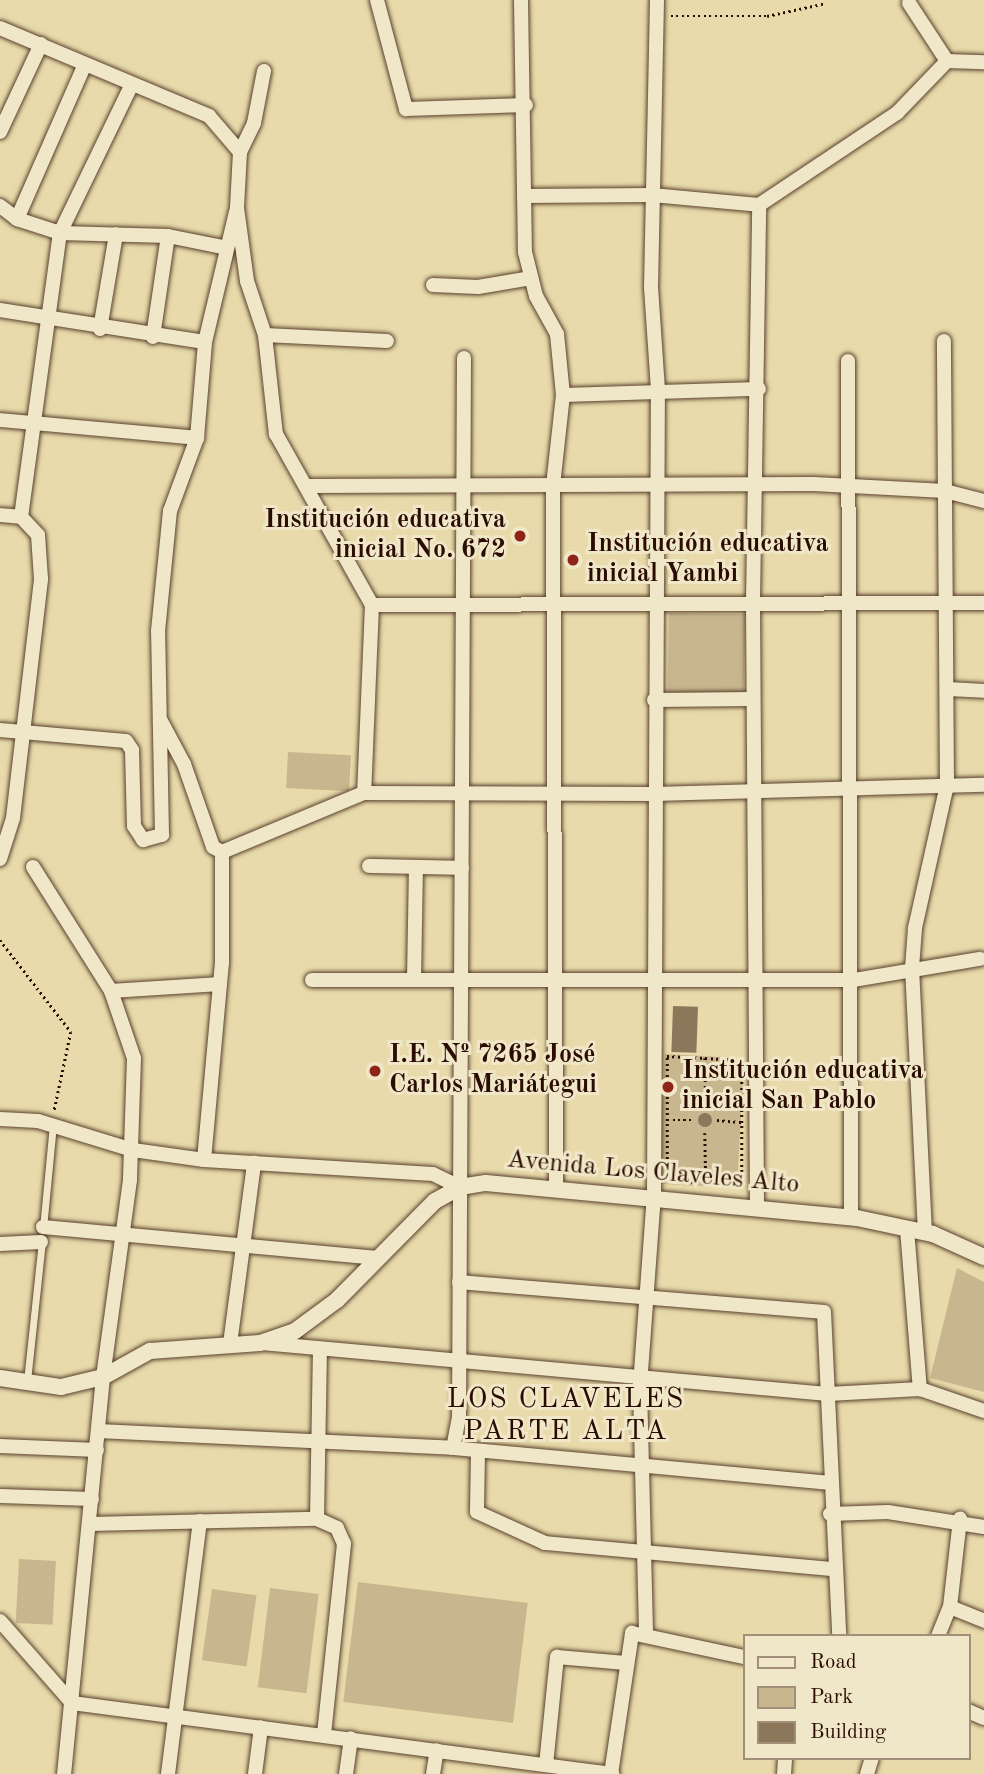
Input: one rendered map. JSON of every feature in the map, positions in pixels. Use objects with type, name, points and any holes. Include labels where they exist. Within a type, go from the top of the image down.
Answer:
[{"type":"street","points":[[377,0],[406,109],[526,105]]},
{"type":"street","points":[[521,0],[526,105],[524,196],[531,278],[557,334],[564,395],[554,485],[557,795],[556,1186]]},
{"type":"street","points":[[646,1633],[647,1555],[640,1377],[654,1196],[654,601],[658,390],[652,195],[657,0]]},
{"type":"street","points":[[909,4],[947,61]]},
{"type":"street","points":[[0,28],[209,116],[240,152]]},
{"type":"street","points":[[0,132],[41,44]]},
{"type":"street","points":[[524,196],[652,195],[759,205],[897,113],[947,61],[984,62]]},
{"type":"street","points":[[17,219],[85,64]]},
{"type":"street","points":[[264,71],[254,123],[240,152],[237,208],[247,281],[265,335],[276,433],[372,606],[364,793]]},
{"type":"street","points":[[21,517],[60,233],[132,84]]},
{"type":"street","points":[[757,1207],[753,601],[759,389],[759,205]]},
{"type":"street","points":[[0,206],[17,219],[60,233],[168,236],[222,247]]},
{"type":"street","points":[[0,730],[131,744],[134,826],[143,840],[163,835],[158,631],[170,510],[197,438],[205,342],[222,247],[237,208]]},
{"type":"street","points":[[100,329],[116,234]]},
{"type":"street","points":[[153,337],[168,236]]},
{"type":"street","points":[[433,285],[478,287],[531,278]]},
{"type":"street","points":[[0,310],[100,329],[205,342]]},
{"type":"street","points":[[265,335],[387,341]]},
{"type":"street","points":[[925,1233],[912,968],[915,928],[946,786],[948,689],[944,341]]},
{"type":"street","points":[[453,1448],[459,1361],[464,358]]},
{"type":"street","points":[[848,361],[855,980],[852,1217]]},
{"type":"street","points":[[564,395],[658,390],[759,389]]},
{"type":"street","points":[[0,420],[197,438]]},
{"type":"street","points":[[307,486],[849,486],[946,491],[984,501]]},
{"type":"street","points":[[0,515],[21,517],[38,535],[41,579],[25,733],[0,859]]},
{"type":"street","points":[[372,606],[555,601],[984,603]]},
{"type":"street","points":[[948,689],[984,691]]},
{"type":"street","points":[[654,699],[753,699]]},
{"type":"street","points":[[161,721],[184,764],[212,847],[222,852],[364,793],[463,796],[654,794],[984,786]]},
{"type":"street","points":[[204,1160],[220,984],[222,852]]},
{"type":"street","points":[[369,866],[462,868]]},
{"type":"street","points":[[33,867],[111,991],[134,1058],[133,1150],[103,1377],[64,1774]]},
{"type":"street","points":[[414,979],[416,867]]},
{"type":"street","points":[[312,980],[855,980],[896,977],[912,968],[981,959]]},
{"type":"street","points":[[111,991],[220,984]]},
{"type":"street","points":[[0,1118],[53,1125],[133,1150],[204,1160],[433,1174],[460,1187]]},
{"type":"street","points":[[230,1344],[254,1163]]},
{"type":"street","name":"Avenida Los Claveles Alto","points":[[460,1187],[556,1186],[852,1217],[925,1233],[984,1257]]},
{"type":"street","points":[[260,1343],[295,1331],[378,1258],[435,1201],[460,1187]]},
{"type":"street","points":[[907,1229],[920,1389]]},
{"type":"street","points":[[0,1244],[42,1235],[122,1237],[378,1258]]},
{"type":"street","points":[[459,1282],[824,1312],[830,1514],[839,1634]]},
{"type":"street","points":[[0,1378],[61,1387],[103,1377],[150,1351],[260,1343],[828,1394],[920,1389],[984,1411]]},
{"type":"street","points":[[317,1518],[323,1443],[320,1349]]},
{"type":"street","points":[[98,1431],[453,1448],[829,1483]]},
{"type":"street","points":[[0,1447],[97,1450]]},
{"type":"street","points":[[478,1452],[475,1504],[483,1517],[554,1546],[833,1569]]},
{"type":"street","points":[[0,1496],[92,1499]]},
{"type":"street","points":[[830,1514],[960,1519],[984,1527]]},
{"type":"street","points":[[89,1524],[317,1518],[337,1528],[344,1544],[324,1734]]},
{"type":"street","points":[[939,1634],[950,1607],[960,1519]]},
{"type":"street","points":[[168,1774],[200,1521]]},
{"type":"street","points":[[950,1607],[984,1621]]},
{"type":"street","points":[[0,1621],[72,1703],[437,1750],[522,1768],[546,1765],[611,1774],[630,1637],[646,1633],[743,1657]]},
{"type":"street","points":[[546,1765],[557,1657],[626,1663]]},
{"type":"street","points":[[255,1774],[261,1727]]},
{"type":"street","points":[[346,1774],[351,1738]]},
{"type":"street","points":[[433,1774],[437,1750]]},
{"type":"lane","points":[[27,1382],[53,1125]]},
{"type":"path","points":[[657,16],[767,16],[826,3]]},
{"type":"path","points":[[0,940],[71,1032],[53,1125]]},
{"type":"path","points":[[667,1056],[742,1060],[742,1186],[667,1181],[667,1120],[667,1056]]},
{"type":"path","points":[[705,1058],[706,1108]]},
{"type":"path","points":[[667,1120],[692,1120]]},
{"type":"path","points":[[717,1120],[742,1122]]},
{"type":"path","points":[[705,1133],[706,1184]]},
{"type":"green space","points":[[669,613],[745,614],[744,694],[668,693]]},
{"type":"green space","points":[[288,752],[351,755],[349,791],[286,788]]},
{"type":"green space","points":[[665,1054],[744,1058],[737,1188],[658,1184]]},
{"type":"green space","points":[[957,1268],[984,1282],[984,1392],[930,1378]]},
{"type":"green space","points":[[19,1559],[56,1561],[53,1625],[16,1623]]},
{"type":"green space","points":[[358,1582],[528,1603],[513,1723],[343,1702]]},
{"type":"green space","points":[[270,1588],[319,1594],[306,1693],[258,1687]]},
{"type":"green space","points":[[212,1589],[257,1595],[247,1667],[202,1660]]},
{"type":"building","points":[[673,1006],[698,1007],[696,1053],[671,1052]]},
{"type":"building","points":[[705,1113],[710,1115],[710,1125],[705,1127],[700,1125],[698,1120],[700,1115]]},
{"type":"place","name":"Institución educativa inicial No. 672","points":[[520,536]]},
{"type":"place","name":"Institución educativa inicial Yambi","points":[[573,560]]},
{"type":"place","name":"I.E. Nº 7265 José Carlos Mariátegui","points":[[375,1071]]},
{"type":"place","name":"Institución educativa inicial San Pablo","points":[[668,1087]]},
{"type":"district","name":"LOS CLAVELES PARTE ALTA","points":[[566,1416]]}]
